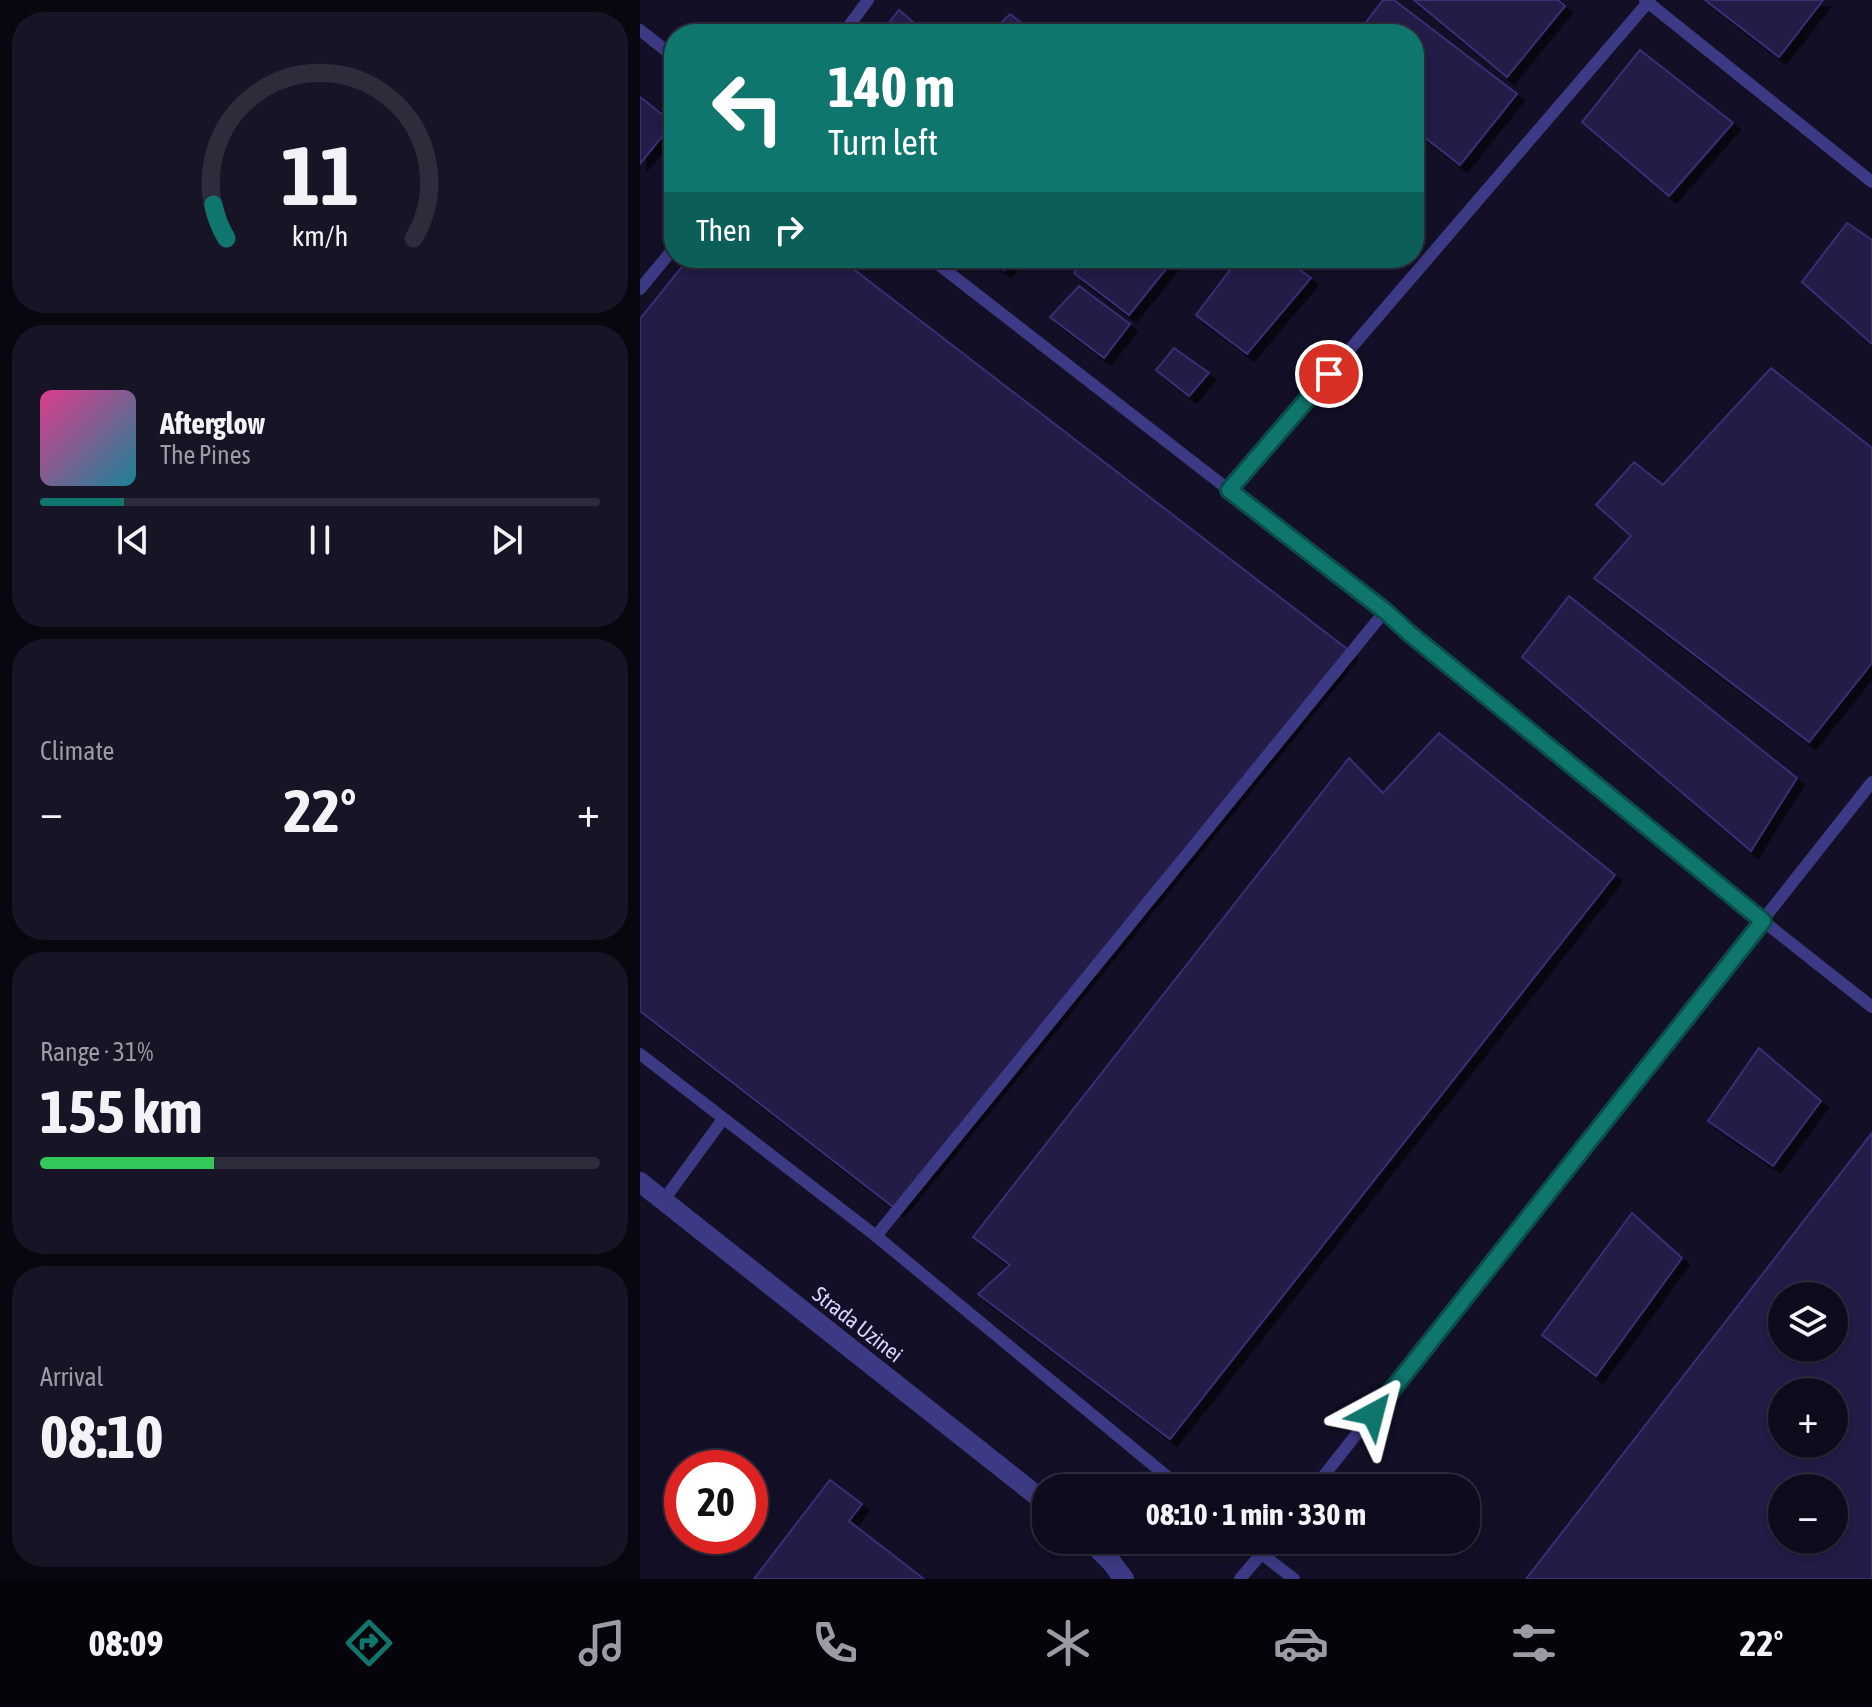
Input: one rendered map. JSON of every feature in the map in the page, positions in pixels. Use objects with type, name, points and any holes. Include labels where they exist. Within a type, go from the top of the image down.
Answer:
[{"type":"street","name":"Strada Uzinei","points":[[640,1182],[1032,1492]]},
{"type":"street","points":[[1103,1554],[1124,1579]]},
{"type":"lane","points":[[850,24],[868,0]]},
{"type":"lane","points":[[1424,262],[1648,1],[1872,182]]},
{"type":"lane","points":[[640,30],[664,49]]},
{"type":"lane","points":[[640,289],[664,260]]},
{"type":"lane","points":[[943,268],[1385,611],[1872,1007]]},
{"type":"lane","points":[[1229,490],[1419,268]]},
{"type":"lane","points":[[876,1236],[1385,611]]},
{"type":"lane","points":[[1325,1474],[1872,782]]},
{"type":"lane","points":[[640,1054],[876,1236],[1164,1474]]},
{"type":"lane","points":[[663,1201],[723,1119]]},
{"type":"lane","points":[[1240,1579],[1261,1555],[1294,1579]]},
{"type":"building","points":[[1383,0],[1394,0],[1517,94],[1460,165],[1424,137],[1424,24],[1365,24]]},
{"type":"building","points":[[1414,0],[1558,0],[1565,6],[1507,77]]},
{"type":"building","points":[[1705,0],[1823,0],[1779,57]]},
{"type":"building","points":[[899,10],[915,24],[888,24]]},
{"type":"building","points":[[1010,14],[1023,24],[1000,24]]},
{"type":"building","points":[[1640,50],[1733,123],[1669,196],[1582,122]]},
{"type":"building","points":[[640,97],[664,116],[664,134],[640,164]]},
{"type":"building","points":[[1847,223],[1872,240],[1872,344],[1802,282]]},
{"type":"building","points":[[681,268],[852,268],[1351,652],[897,1210],[640,1011],[640,319]]},
{"type":"building","points":[[1078,268],[1167,268],[1129,315],[1074,273]]},
{"type":"building","points":[[1231,268],[1297,268],[1311,278],[1247,354],[1196,315]]},
{"type":"building","points":[[1079,286],[1130,324],[1104,358],[1050,317]]},
{"type":"building","points":[[1174,348],[1209,373],[1189,396],[1156,370]]},
{"type":"building","points":[[1771,368],[1872,448],[1872,663],[1809,742],[1594,578],[1631,536],[1596,505],[1634,462],[1663,485]]},
{"type":"building","points":[[1569,596],[1797,778],[1751,851],[1522,657]]},
{"type":"building","points":[[1439,733],[1615,875],[1170,1439],[978,1294],[1010,1265],[973,1237],[1349,758],[1383,793]]},
{"type":"building","points":[[1759,1048],[1821,1101],[1773,1166],[1708,1121]]},
{"type":"building","points":[[1872,1133],[1872,1579],[1526,1579]]},
{"type":"building","points":[[1632,1213],[1682,1258],[1596,1376],[1542,1335]]},
{"type":"building","points":[[830,1480],[862,1504],[849,1521],[924,1579],[754,1579]]},
{"type":"route","points":[[1329,374],[1229,490],[1385,611],[1763,921],[1373,1414]]}]
